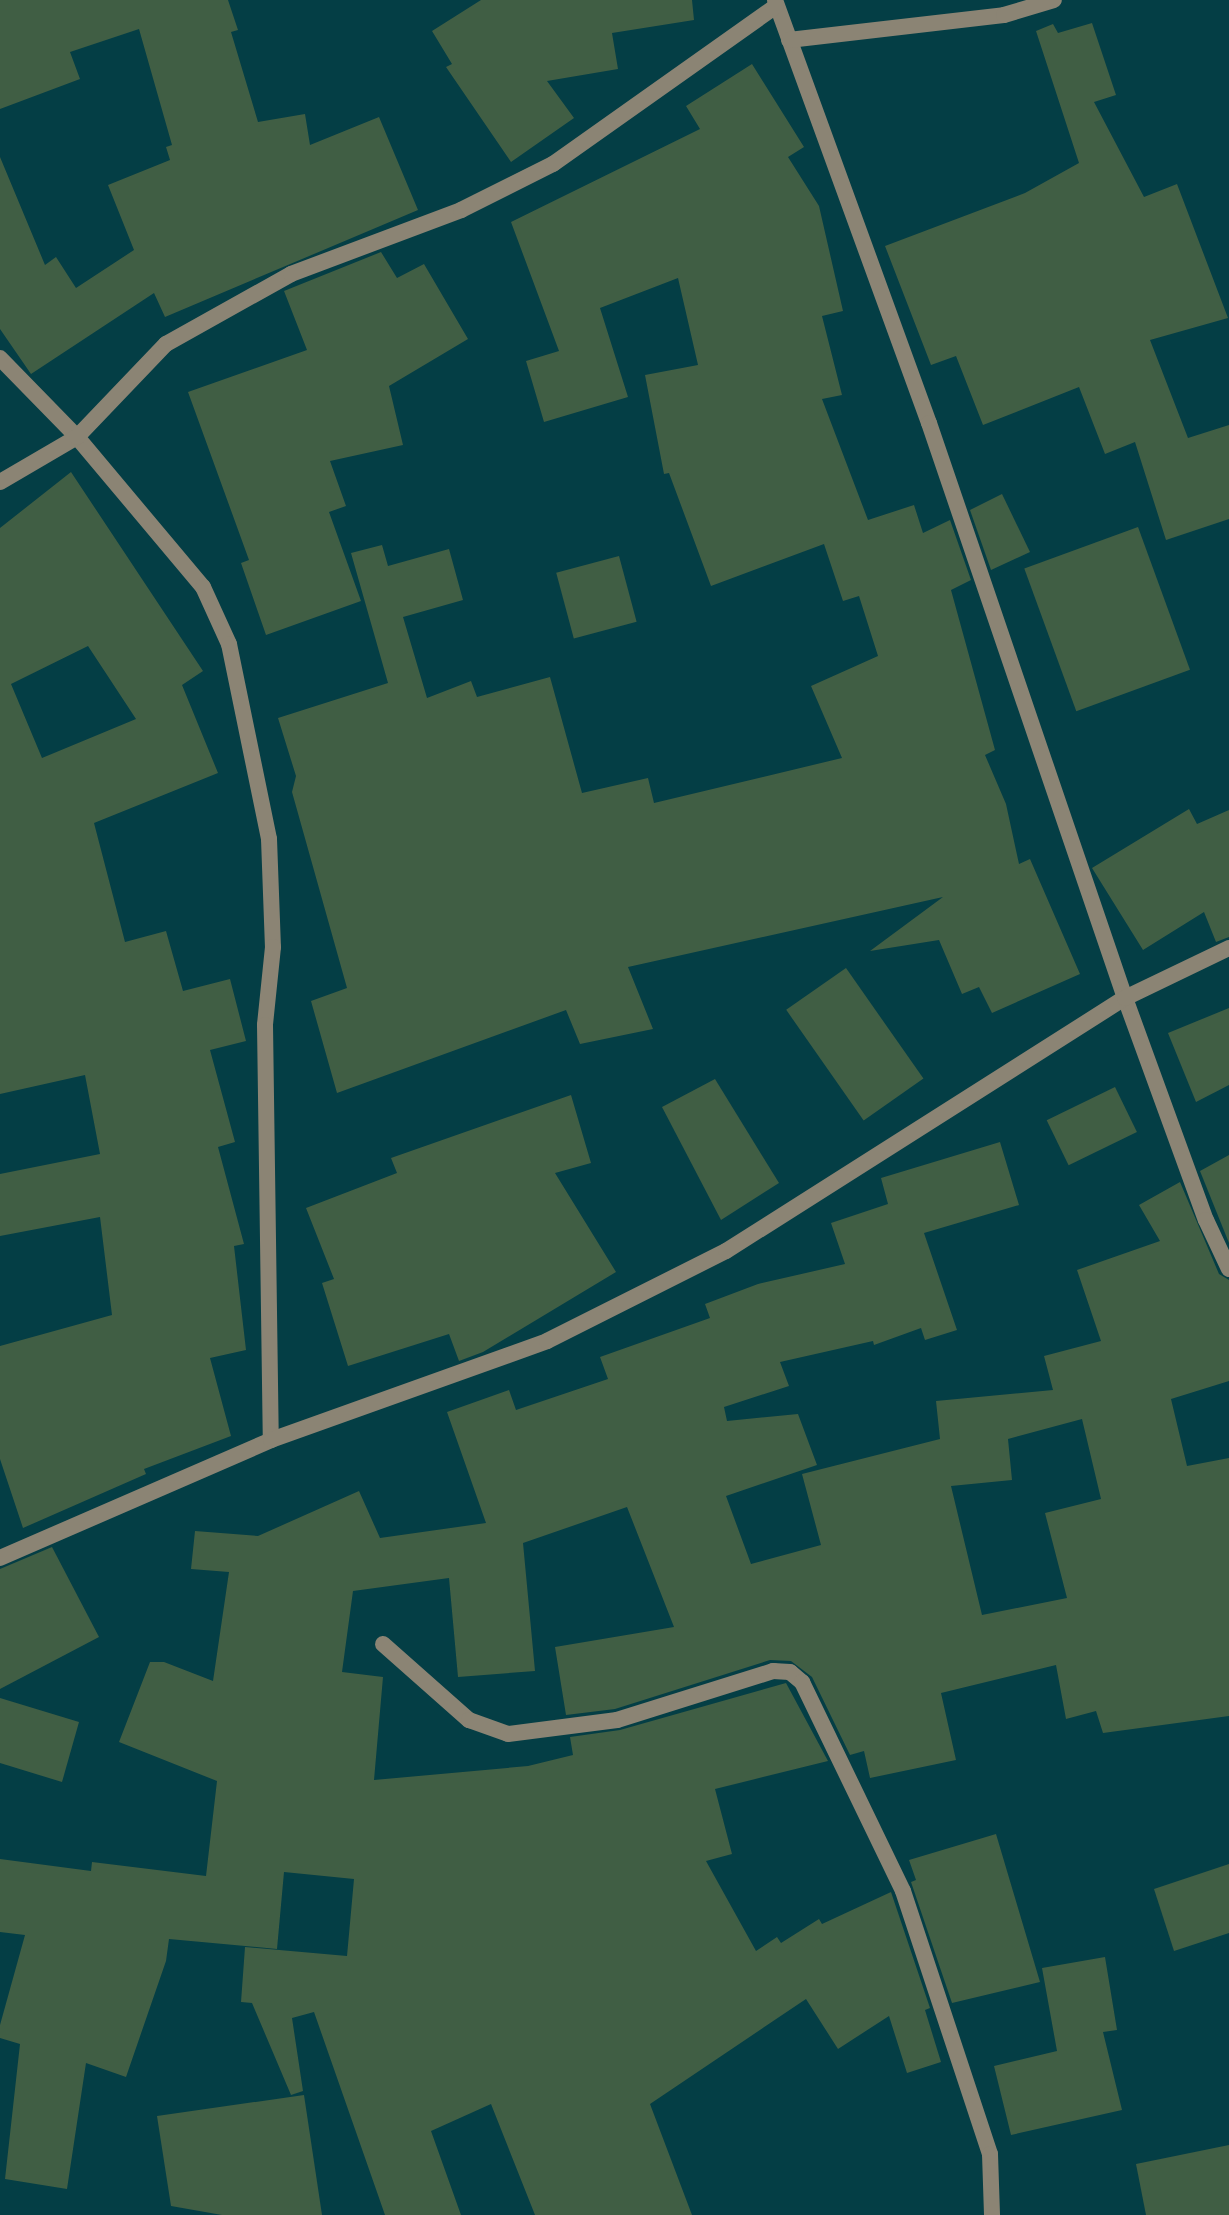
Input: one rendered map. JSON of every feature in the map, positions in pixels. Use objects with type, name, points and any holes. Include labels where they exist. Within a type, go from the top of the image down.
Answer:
[{"type":"street","points":[[789,40],[1004,15],[1054,0]]},
{"type":"street","points":[[0,482],[77,437],[166,344],[291,274],[461,210],[553,164],[776,3],[929,423],[1125,998],[1206,1220],[1229,1269]]},
{"type":"street","points":[[0,358],[77,437],[203,587],[229,644],[269,839],[273,947],[265,1025],[271,1440]]},
{"type":"street","points":[[0,1558],[271,1440],[547,1341],[726,1251],[1125,998],[1229,948]]},
{"type":"street","points":[[383,1644],[469,1720],[508,1734],[617,1720],[773,1671],[790,1672],[802,1682],[903,1891],[990,2154],[992,2215]]},
{"type":"building","points":[[0,0],[228,0],[238,30],[231,32],[258,122],[305,114],[310,145],[379,117],[418,210],[165,317],[154,293],[31,374],[0,329],[0,157],[45,265],[56,257],[76,288],[134,250],[108,185],[170,160],[166,147],[172,145],[139,29],[70,52],[80,79],[0,109]]},
{"type":"building","points":[[481,0],[692,0],[694,20],[612,33],[618,69],[547,81],[574,118],[511,162],[446,67],[452,64],[432,31]]},
{"type":"building","points":[[1092,23],[1116,95],[1094,102],[1144,197],[1177,184],[1228,318],[1150,340],[1188,438],[1229,425],[1229,519],[1166,540],[1135,442],[1105,454],[1079,387],[983,425],[956,356],[931,365],[885,246],[1025,193],[1079,163],[1036,31],[1053,24],[1058,33]]},
{"type":"building","points":[[752,64],[804,147],[788,157],[819,206],[843,311],[822,316],[842,395],[822,399],[868,520],[914,505],[923,533],[950,520],[971,580],[951,590],[995,750],[985,755],[1006,804],[1019,864],[1030,859],[1080,974],[992,1013],[979,987],[962,994],[939,940],[870,951],[943,897],[628,967],[653,1029],[580,1044],[566,1010],[337,1093],[311,1001],[347,988],[292,792],[296,776],[278,718],[388,683],[351,553],[382,545],[388,566],[449,549],[463,600],[403,617],[427,698],[471,681],[477,697],[550,677],[582,793],[648,778],[654,803],[842,758],[811,686],[878,656],[859,596],[843,601],[824,544],[711,586],[669,473],[664,474],[645,375],[698,365],[678,278],[600,308],[628,397],[544,422],[526,361],[559,351],[511,222],[700,129],[686,106]]},
{"type":"building","points":[[381,252],[397,278],[424,264],[468,339],[389,386],[403,445],[330,461],[346,506],[329,512],[361,601],[266,635],[241,563],[249,560],[188,392],[307,350],[284,291]]},
{"type":"building","points":[[71,472],[203,671],[182,685],[218,773],[94,823],[125,942],[166,931],[183,991],[230,979],[246,1041],[210,1050],[235,1142],[218,1147],[244,1244],[234,1246],[246,1350],[210,1358],[231,1436],[144,1469],[146,1474],[23,1528],[0,1459],[0,1346],[112,1315],[100,1217],[0,1236],[0,1174],[100,1154],[85,1075],[0,1094],[0,528]],"holes":[[[88,646],[136,719],[42,758],[11,684]]]},
{"type":"building","points":[[1002,494],[1030,552],[991,570],[970,510]]},
{"type":"building","points":[[1138,527],[1190,670],[1076,711],[1024,568]]},
{"type":"building","points":[[619,556],[637,622],[574,639],[556,573]]},
{"type":"building","points":[[1189,809],[1197,824],[1229,810],[1229,937],[1216,942],[1204,912],[1143,950],[1092,868]]},
{"type":"building","points":[[846,968],[923,1079],[864,1120],[786,1010]]},
{"type":"building","points":[[1229,1008],[1229,1085],[1196,1102],[1168,1033]]},
{"type":"building","points":[[715,1079],[779,1183],[721,1220],[662,1107]]},
{"type":"building","points":[[1115,1087],[1137,1132],[1069,1165],[1047,1120]]},
{"type":"building","points":[[571,1095],[591,1163],[555,1173],[616,1272],[483,1352],[459,1361],[449,1334],[348,1366],[322,1283],[334,1279],[306,1208],[397,1173],[391,1158]]},
{"type":"building","points":[[1000,1142],[1019,1205],[924,1233],[957,1330],[925,1340],[921,1328],[874,1345],[873,1341],[780,1362],[789,1386],[724,1407],[727,1421],[798,1414],[817,1465],[726,1496],[751,1564],[821,1545],[802,1474],[940,1439],[936,1401],[1053,1390],[1044,1356],[1101,1341],[1077,1270],[1160,1241],[1139,1205],[1180,1182],[1219,1274],[1229,1280],[1229,1381],[1171,1399],[1187,1466],[1229,1458],[1229,1716],[1103,1733],[1096,1711],[1066,1719],[1056,1665],[941,1693],[956,1760],[870,1778],[864,1751],[850,1755],[812,1677],[791,1661],[770,1660],[615,1709],[566,1715],[555,1647],[674,1627],[627,1507],[523,1543],[535,1671],[458,1677],[449,1578],[353,1591],[342,1672],[383,1677],[374,1780],[528,1766],[573,1755],[570,1737],[620,1730],[786,1683],[828,1761],[715,1789],[732,1854],[706,1861],[756,1951],[777,1937],[781,1943],[819,1919],[822,1924],[891,1892],[930,2008],[925,2010],[941,2062],[907,2073],[889,2016],[838,2049],[806,1999],[650,2104],[692,2215],[535,2215],[491,2104],[431,2131],[461,2215],[385,2215],[314,2012],[292,2018],[303,2091],[291,2095],[252,2003],[241,2002],[245,1947],[347,1956],[354,1879],[284,1872],[277,1949],[169,1939],[166,1961],[126,2077],[86,2063],[67,2189],[5,2179],[20,2044],[0,2038],[0,2025],[25,1935],[0,1932],[0,1859],[91,1871],[92,1862],[206,1876],[217,1781],[119,1742],[150,1662],[164,1662],[213,1681],[229,1572],[191,1569],[195,1531],[258,1536],[359,1491],[380,1538],[486,1523],[447,1412],[509,1390],[516,1410],[608,1379],[600,1357],[710,1318],[705,1304],[758,1284],[845,1264],[831,1223],[888,1204],[881,1178]],"holes":[[[1082,1419],[1101,1499],[1045,1513],[1067,1598],[982,1615],[951,1486],[1012,1480],[1008,1439]]]},
{"type":"building","points":[[1229,1155],[1229,1243],[1200,1171]]},
{"type":"building","points":[[52,1547],[99,1637],[0,1689],[0,1569]]},
{"type":"building","points":[[0,1698],[79,1722],[62,1782],[0,1763]]},
{"type":"building","points":[[996,1834],[1040,1982],[952,2003],[911,1882],[916,1880],[909,1860]]},
{"type":"building","points":[[1229,1864],[1229,1933],[1174,1951],[1154,1889]]},
{"type":"building","points":[[1105,1957],[1117,2030],[1103,2032],[1122,2110],[1011,2135],[994,2066],[1057,2051],[1042,1968]]},
{"type":"building","points":[[304,2095],[322,2215],[222,2215],[171,2206],[157,2116]]},
{"type":"building","points":[[1229,2145],[1229,2215],[1146,2215],[1136,2164]]}]
